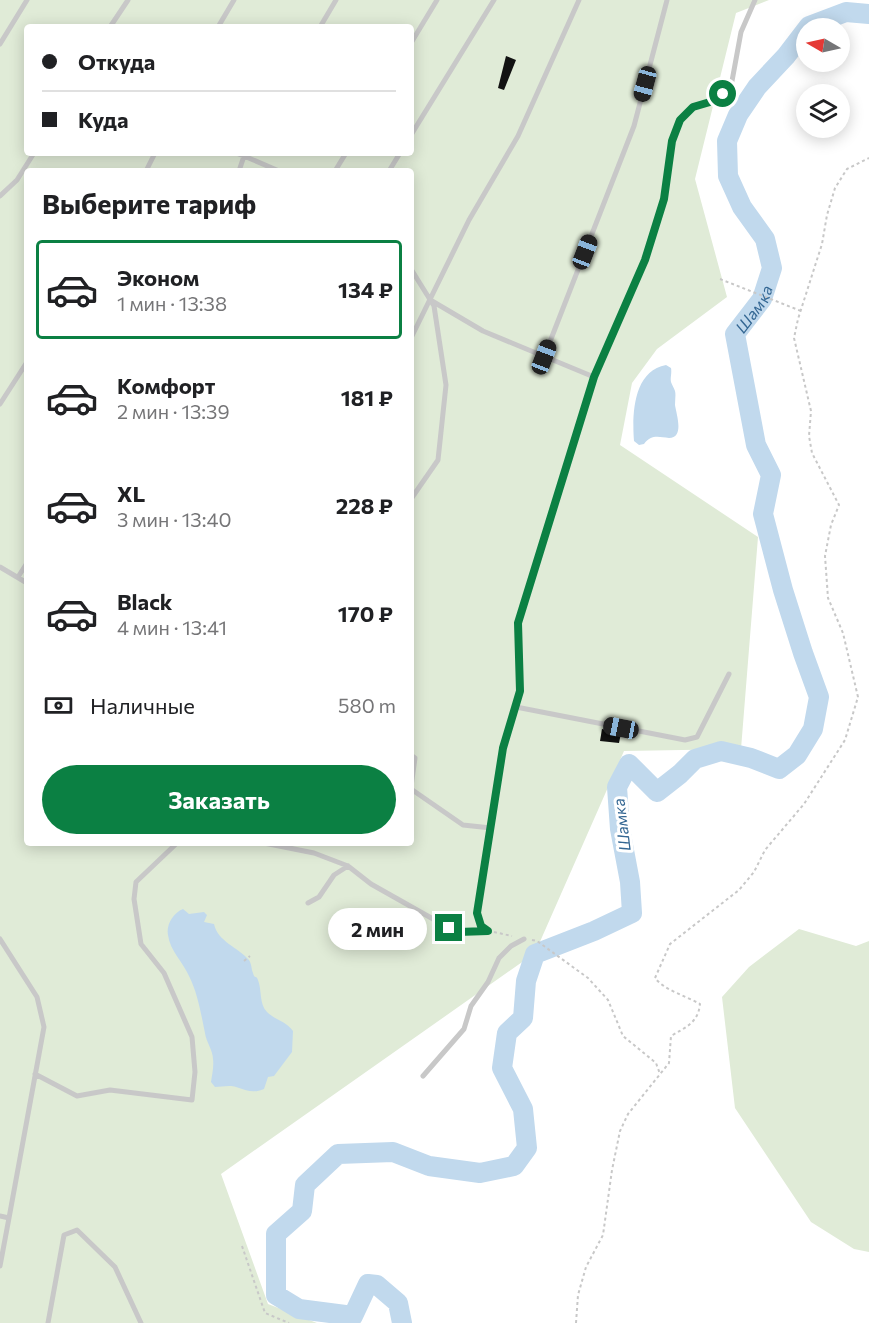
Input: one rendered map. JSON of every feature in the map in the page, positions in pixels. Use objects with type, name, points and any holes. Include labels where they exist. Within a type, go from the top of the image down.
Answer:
[{"type":"lane","points":[[0,44],[27,0]]},
{"type":"lane","points":[[113,24],[128,0]]},
{"type":"lane","points":[[220,24],[234,0]]},
{"type":"lane","points":[[322,24],[336,0]]},
{"type":"lane","points":[[414,38],[437,0]]},
{"type":"lane","points":[[414,130],[494,0]]},
{"type":"lane","points":[[414,332],[469,220],[518,136],[579,0]]},
{"type":"lane","points":[[544,357],[634,126],[667,0]]},
{"type":"lane","points":[[488,931],[481,926],[477,913],[503,748],[520,691],[518,623],[594,377],[645,260],[664,199],[672,141],[680,120],[693,107],[710,102],[723,94],[732,81],[741,32],[755,0]]},
{"type":"lane","points":[[247,156],[273,168]]},
{"type":"lane","points":[[0,196],[17,180],[24,169]]},
{"type":"lane","points":[[414,274],[434,306],[446,385],[438,460],[414,495]]},
{"type":"lane","points":[[431,300],[483,331],[594,377]]},
{"type":"lane","points":[[0,404],[24,367]]},
{"type":"lane","points":[[0,567],[24,581]]},
{"type":"lane","points":[[18,577],[24,568]]},
{"type":"lane","points":[[516,707],[684,740],[697,737],[729,674]]},
{"type":"lane","points":[[414,790],[463,825],[491,828]]},
{"type":"lane","points":[[35,1074],[76,1096],[110,1090],[192,1100],[195,1072],[192,1037],[164,973],[141,944],[134,899],[136,882],[174,846]]},
{"type":"lane","points":[[279,846],[314,853],[348,866],[371,884],[458,932],[488,931]]},
{"type":"lane","points":[[308,903],[319,897],[334,875],[348,866]]},
{"type":"lane","points":[[0,939],[37,997],[44,1027],[0,1266]]},
{"type":"lane","points":[[423,1076],[464,1029],[471,1006],[488,982],[499,958],[511,946],[525,939]]},
{"type":"lane","points":[[0,1216],[9,1218]]},
{"type":"lane","points":[[48,1323],[64,1235],[77,1230],[115,1267],[141,1323]]},
{"type":"path","points":[[576,1323],[578,1295],[586,1267],[603,1235],[620,1131],[628,1114],[669,1062],[671,1036],[689,1025],[699,1015],[700,1004],[683,994],[660,986],[655,978],[670,944],[740,890],[754,872],[765,850],[804,804],[845,740],[858,697],[843,633],[828,598],[825,556],[831,525],[839,505],[812,453],[809,436],[811,411],[794,338],[822,244],[835,188],[847,169],[869,158]]},
{"type":"path","points":[[720,279],[801,311]]},
{"type":"path","points":[[488,931],[537,941],[588,978],[608,1000],[623,1036],[656,1063],[660,1074]]},
{"type":"path","points":[[244,961],[250,956]]},
{"type":"path","points":[[242,1246],[265,1313],[290,1323]]},
{"type":"green space","points":[[0,0],[769,0],[736,13],[695,179],[727,297],[657,349],[632,383],[620,445],[758,537],[741,749],[624,751],[535,953],[221,1174],[268,1304],[317,1323],[0,1323]]},
{"type":"green space","points":[[799,929],[856,946],[869,941],[869,1252],[854,1249],[811,1222],[735,1108],[722,997],[749,967]]},
{"type":"water","points":[[666,365],[671,368],[671,382],[675,393],[677,434],[669,438],[652,437],[639,445],[634,441],[633,431],[637,396],[647,376],[655,369]]},
{"type":"water","points":[[183,909],[189,914],[204,912],[207,915],[204,922],[214,924],[224,940],[245,955],[257,977],[264,1009],[293,1031],[292,1052],[274,1076],[268,1077],[264,1089],[253,1091],[234,1086],[215,1087],[211,1082],[213,1056],[197,997],[186,971],[171,946],[168,935],[171,920]]},
{"type":"building","points":[[506,56],[516,60],[504,90],[498,88]]},
{"type":"building","points":[[602,729],[621,733],[619,743],[600,741]]},
{"type":"waterway","name":"Шамка","points":[[402,1323],[398,1303],[377,1285],[368,1284],[353,1316],[299,1309],[276,1295],[276,1234],[302,1211],[305,1185],[338,1154],[393,1152],[429,1166],[480,1173],[514,1166],[527,1148],[523,1109],[502,1068],[507,1033],[523,1018],[526,981],[535,954],[632,913],[630,882],[620,829],[617,787],[629,764],[657,792],[695,759],[721,751],[751,758],[779,769],[797,755],[813,729],[819,697],[783,590],[763,514],[771,475],[756,445],[735,334],[762,299],[772,268],[765,239],[742,207],[728,176],[727,141],[738,115],[757,87],[786,56],[809,26],[846,12],[869,14]]},
{"type":"route","points":[[449,928],[458,932],[488,931],[481,926],[477,913],[503,748],[520,691],[518,623],[594,377],[613,338],[645,260],[664,199],[672,141],[680,120],[693,107],[710,102],[723,94]]}]
